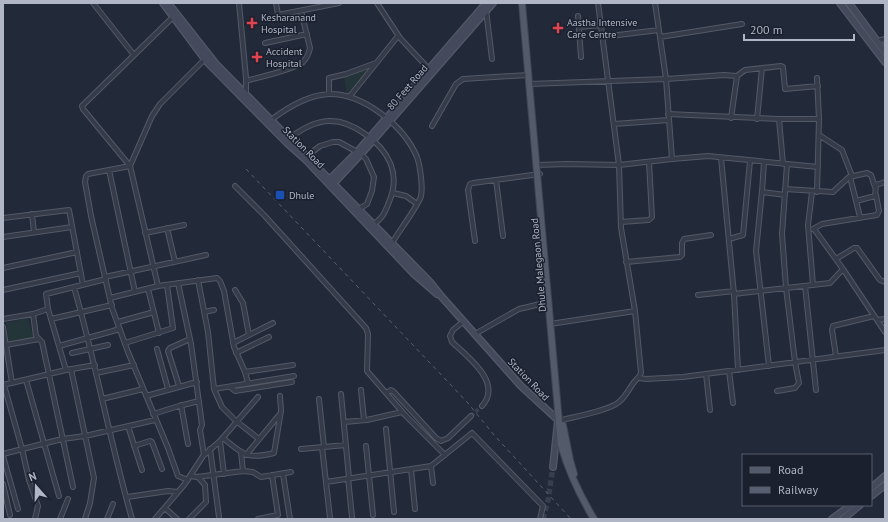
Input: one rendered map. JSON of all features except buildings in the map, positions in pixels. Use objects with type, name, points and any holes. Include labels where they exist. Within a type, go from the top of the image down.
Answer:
[{"type":"main road","name":"Station Road","points":[[163,3],[205,59],[287,143],[306,160],[414,274],[441,296]]},
{"type":"main road","name":"Station Road","points":[[168,3],[215,62],[432,283],[441,296],[521,386],[560,420]]},
{"type":"main road","name":"80 Feet Road","points":[[332,181],[359,153],[486,3]]},
{"type":"main road","name":"80 Feet Road","points":[[388,119],[493,3]]},
{"type":"main road","points":[[522,3],[528,75],[531,84]]},
{"type":"main road","name":"Dhule Malegaon Road","points":[[526,3],[531,84],[561,445],[568,468],[580,495],[594,519]]},
{"type":"main road","points":[[842,3],[885,62]]},
{"type":"main road","points":[[848,3],[885,52]]},
{"type":"main road","points":[[553,467],[560,420]]},
{"type":"main road","name":"Dhule Malegaon Road","points":[[560,420],[573,472],[587,501],[598,519]]},
{"type":"main road","points":[[872,487],[885,476]]},
{"type":"main road","points":[[872,494],[885,485]]},
{"type":"main road","points":[[832,519],[850,506]]},
{"type":"main road","points":[[843,519],[859,506]]},
{"type":"street","points":[[93,3],[134,55]]},
{"type":"street","points":[[239,3],[246,81],[246,101]]},
{"type":"street","points":[[276,3],[278,15],[340,3]]},
{"type":"street","points":[[377,3],[398,36],[429,69]]},
{"type":"street","points":[[560,420],[618,403],[625,396],[634,382],[639,378],[641,372],[621,222],[619,165],[602,37],[600,3]]},
{"type":"street","points":[[655,3],[666,79],[672,159]]},
{"type":"street","points":[[486,10],[492,59]]},
{"type":"street","points":[[246,81],[292,68],[304,61],[310,53],[310,48],[301,11]]},
{"type":"street","points":[[578,16],[581,56]]},
{"type":"street","points":[[158,286],[130,166],[83,110],[82,106],[173,17]]},
{"type":"street","points":[[660,37],[742,24]]},
{"type":"street","points":[[579,27],[601,25]]},
{"type":"street","points":[[602,37],[659,30]]},
{"type":"street","points":[[265,43],[307,34]]},
{"type":"street","points":[[350,96],[398,36]]},
{"type":"street","points":[[877,41],[885,39]]},
{"type":"street","points":[[130,166],[152,116],[160,104],[205,59]]},
{"type":"street","points":[[329,94],[329,78],[346,74],[377,63]]},
{"type":"street","points":[[531,84],[608,82],[724,75],[737,76],[745,70],[783,66],[785,89],[818,86]]},
{"type":"street","points":[[757,119],[762,68]]},
{"type":"street","points":[[432,126],[456,84],[462,79],[528,75]]},
{"type":"street","points":[[731,118],[737,76]]},
{"type":"street","points":[[817,192],[819,135],[818,78]]},
{"type":"street","points":[[271,120],[295,104],[317,96],[329,94],[350,96],[366,104],[388,119],[403,134],[418,158],[421,197],[392,242]]},
{"type":"street","points":[[668,114],[779,120],[819,119]]},
{"type":"street","points":[[614,124],[669,120]]},
{"type":"street","points":[[776,391],[795,388],[798,385],[786,288],[782,234],[785,195],[785,164],[779,120]]},
{"type":"street","points":[[289,138],[310,125],[329,121],[346,124],[358,129],[381,148],[392,167],[394,176],[393,193],[383,216],[374,224]]},
{"type":"street","points":[[819,135],[842,150],[851,176],[860,218]]},
{"type":"street","points":[[307,156],[320,146],[333,142],[339,142],[359,153],[366,159],[374,177],[372,191],[367,204],[359,209]]},
{"type":"street","points":[[538,165],[619,165],[708,156],[818,167]]},
{"type":"street","points":[[721,158],[734,292],[738,370]]},
{"type":"street","points":[[729,239],[743,235],[750,161]]},
{"type":"street","points":[[621,222],[649,220],[652,217],[649,162]]},
{"type":"street","points":[[764,162],[756,251],[769,366]]},
{"type":"street","points":[[130,166],[88,174],[85,178],[91,216],[110,298],[125,343],[178,476],[189,478],[243,471],[253,472],[261,477],[291,472]]},
{"type":"street","points":[[109,170],[135,292]]},
{"type":"street","points":[[785,189],[812,192],[834,192],[844,180],[851,176],[868,173],[871,175],[875,187],[879,213],[860,218],[822,224],[808,232]]},
{"type":"street","points":[[475,241],[469,186],[473,183],[539,175]]},
{"type":"street","points":[[496,180],[502,236]]},
{"type":"street","points":[[875,187],[885,182]]},
{"type":"street","points":[[235,186],[264,215],[366,328],[368,334],[366,371],[402,412],[445,455]]},
{"type":"street","points":[[762,191],[785,195]]},
{"type":"street","points":[[812,192],[808,232],[813,285]]},
{"type":"street","points":[[393,193],[406,196],[417,204]]},
{"type":"street","points":[[856,201],[876,195]]},
{"type":"street","points":[[3,218],[69,210],[83,285]]},
{"type":"street","points":[[32,214],[34,232]]},
{"type":"street","points":[[146,233],[184,225]]},
{"type":"street","points":[[3,236],[72,227]]},
{"type":"street","points":[[167,228],[175,262]]},
{"type":"street","points":[[814,229],[885,332]]},
{"type":"street","points":[[626,262],[680,257],[682,255],[682,243],[684,239],[711,234]]},
{"type":"street","points":[[836,259],[854,248],[857,248],[880,280],[885,282]]},
{"type":"street","points":[[3,268],[77,252]]},
{"type":"street","points":[[85,519],[90,503],[94,478],[68,369],[59,346],[48,309],[46,294],[153,266],[206,255]]},
{"type":"street","points":[[698,295],[761,291],[830,283],[843,269]]},
{"type":"street","points":[[3,290],[81,273]]},
{"type":"street","points":[[110,298],[158,286],[215,277],[220,281],[224,290],[233,343],[248,383]]},
{"type":"street","points":[[198,280],[208,337],[214,389],[221,406],[236,421],[259,439]]},
{"type":"street","points":[[178,283],[190,339],[197,382],[202,425],[200,430],[204,455]]},
{"type":"street","points":[[125,343],[173,329],[174,327],[167,285]]},
{"type":"street","points":[[805,286],[814,359],[816,390]]},
{"type":"street","points":[[74,287],[95,365],[109,430],[132,519]]},
{"type":"street","points":[[148,289],[159,333]]},
{"type":"street","points":[[235,290],[243,303],[249,335]]},
{"type":"street","points":[[475,334],[519,309],[550,302]]},
{"type":"street","points":[[51,319],[112,304]]},
{"type":"street","points":[[3,319],[33,314],[48,309]]},
{"type":"street","points":[[204,312],[214,310]]},
{"type":"street","points":[[551,323],[634,311]]},
{"type":"street","points":[[118,322],[154,312]]},
{"type":"street","points":[[33,314],[36,336],[42,342],[73,487]]},
{"type":"street","points":[[836,356],[832,330],[833,326],[874,316]]},
{"type":"street","points":[[877,320],[885,319]]},
{"type":"street","points":[[464,321],[453,330],[450,336],[452,342],[484,374],[488,386],[488,394],[487,401],[482,406]]},
{"type":"street","points":[[233,343],[273,323]]},
{"type":"street","points":[[3,327],[12,383]]},
{"type":"street","points":[[59,346],[120,329]]},
{"type":"street","points":[[236,353],[269,337]]},
{"type":"street","points":[[6,345],[39,339]]},
{"type":"street","points":[[179,386],[168,351],[170,348],[190,339]]},
{"type":"street","points":[[72,353],[108,345]]},
{"type":"street","points":[[157,349],[168,389]]},
{"type":"street","points":[[639,378],[683,377],[885,350]]},
{"type":"street","points":[[35,519],[38,506],[29,480],[22,449],[3,385],[68,369],[95,365]]},
{"type":"street","points":[[96,373],[134,365]]},
{"type":"street","points":[[245,372],[293,365]]},
{"type":"street","points":[[729,371],[733,403]]},
{"type":"street","points":[[706,374],[710,410]]},
{"type":"street","points":[[214,389],[294,376]]},
{"type":"street","points":[[26,380],[59,496]]},
{"type":"street","points":[[146,396],[197,382]]},
{"type":"street","points":[[230,387],[235,391],[292,382]]},
{"type":"street","points":[[102,399],[143,389]]},
{"type":"street","points":[[361,390],[364,420]]},
{"type":"street","points":[[386,393],[391,390],[394,392],[436,438],[441,441],[448,438],[471,416]]},
{"type":"street","points":[[341,394],[352,517]]},
{"type":"street","points":[[221,440],[250,456],[274,453],[280,414],[280,396]]},
{"type":"street","points":[[155,519],[189,478],[204,455],[221,440],[258,397]]},
{"type":"street","points":[[319,399],[330,518]]},
{"type":"street","points":[[153,414],[199,401]]},
{"type":"street","points":[[181,405],[188,444]]},
{"type":"street","points":[[344,422],[364,420],[402,412]]},
{"type":"street","points":[[246,455],[280,414]]},
{"type":"street","points":[[18,509],[3,454],[62,439],[85,436],[156,420]]},
{"type":"street","points":[[128,426],[142,470]]},
{"type":"street","points":[[386,429],[394,512]]},
{"type":"street","points":[[326,482],[431,466],[472,433],[543,506],[540,519]]},
{"type":"street","points":[[221,440],[224,474]]},
{"type":"street","points":[[134,446],[150,441],[152,442],[162,469]]},
{"type":"street","points":[[301,449],[346,445]]},
{"type":"street","points":[[366,446],[373,515]]},
{"type":"street","points":[[210,449],[219,517]]},
{"type":"street","points":[[241,452],[243,471]]},
{"type":"street","points":[[431,466],[433,483]]},
{"type":"street","points":[[411,469],[415,509]]},
{"type":"street","points":[[283,474],[290,519]]},
{"type":"street","points":[[258,519],[278,515],[272,475]]},
{"type":"street","points":[[189,519],[206,502],[205,484],[198,477]]},
{"type":"street","points":[[3,484],[5,504],[10,515]]},
{"type":"street","points":[[126,497],[178,492]]},
{"type":"street","points":[[60,519],[68,499]]},
{"type":"street","points":[[108,519],[113,504]]},
{"type":"street","points":[[165,508],[175,518]]},
{"type":"shaded area","points":[[371,67],[347,94],[344,77]]},
{"type":"shaded area","points":[[28,318],[34,340],[9,344],[6,323]]},
{"type":"tunnel","points":[[471,416],[482,406]]},
{"type":"tunnel","points":[[543,519],[548,500],[553,467]]},
{"type":"railway","points":[[246,169],[467,402],[494,435],[571,519]]},
{"type":"place","name":"Kesharanand Hospital","points":[[252,23]]},
{"type":"place","name":"Aastha Intensive Care Centre","points":[[558,28]]},
{"type":"place","name":"Accident Hospital","points":[[257,57]]},
{"type":"place","name":"Dhule","points":[[280,195]]}]
